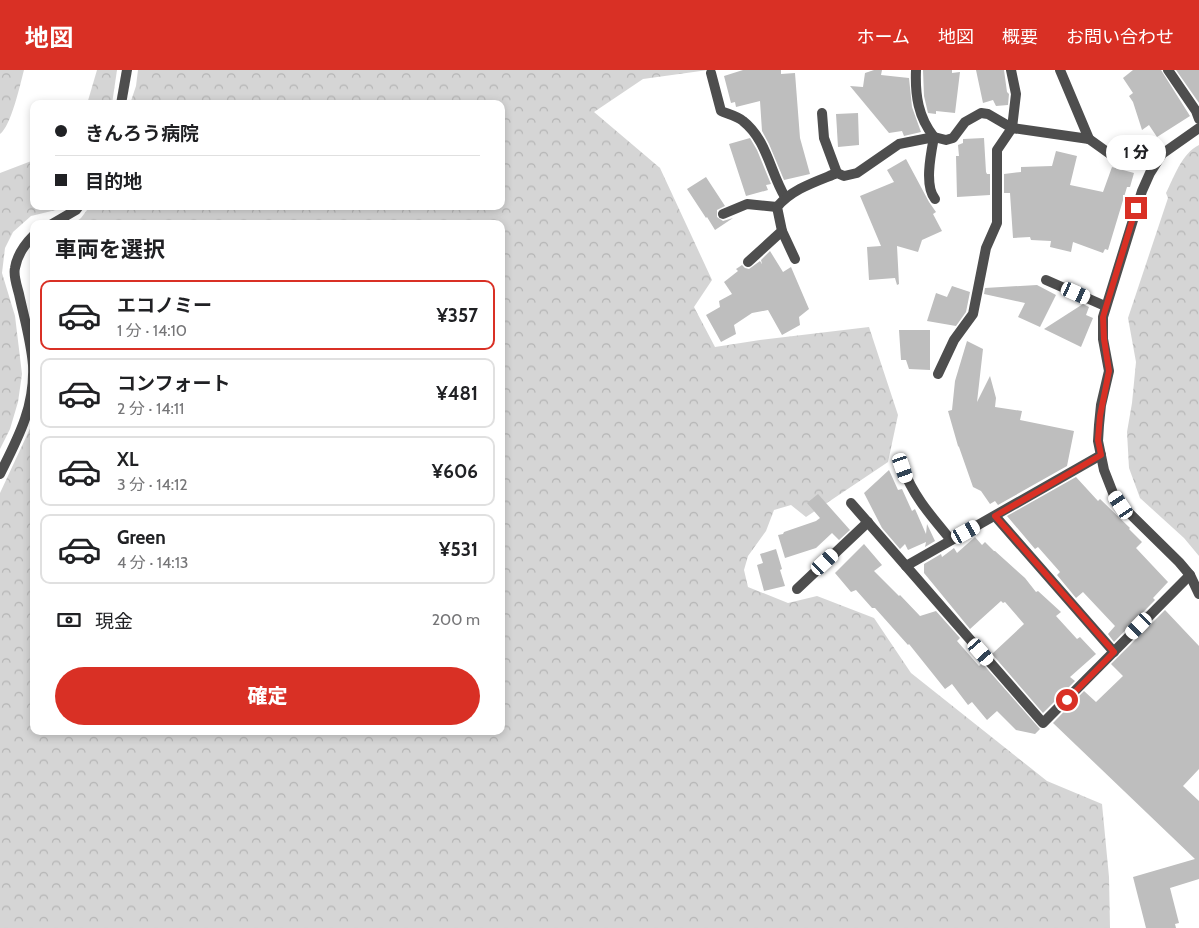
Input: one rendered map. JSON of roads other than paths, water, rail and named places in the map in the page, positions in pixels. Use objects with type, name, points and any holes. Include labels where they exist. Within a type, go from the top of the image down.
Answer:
[{"type":"street","points":[[122,100],[127,70]]},
{"type":"street","points":[[916,70],[916,97],[922,118],[934,137],[929,186],[935,199]]},
{"type":"street","points":[[938,374],[954,340],[973,314],[986,248],[997,223],[997,150],[1012,128],[1016,94],[1011,70]]},
{"type":"street","points":[[1060,70],[1089,140]]},
{"type":"street","points":[[1168,70],[1196,111],[1199,119]]},
{"type":"street","points":[[711,73],[721,111],[742,119],[756,133],[769,159],[777,184],[785,197]]},
{"type":"street","points":[[822,113],[824,138],[837,173]]},
{"type":"street","points":[[776,207],[785,197],[801,188],[837,173],[844,176],[857,173],[899,144],[934,137],[946,140],[953,138],[964,122],[981,113],[988,114],[1012,128],[1089,140],[1110,154],[1156,162]]},
{"type":"street","points":[[1199,128],[1162,154],[1156,162],[1142,192],[1105,306],[1103,317],[1104,339],[1109,371],[1100,416],[1098,440],[1108,482],[1113,493],[1121,505],[1179,562],[1190,575],[1199,594]]},
{"type":"street","points":[[723,214],[747,204],[776,207]]},
{"type":"street","points":[[776,207],[782,231],[795,259]]},
{"type":"street","points":[[59,220],[76,210]]},
{"type":"street","points":[[748,262],[782,231]]},
{"type":"street","points":[[30,241],[19,253],[14,270],[30,351]]},
{"type":"street","points":[[1046,280],[1105,306]]},
{"type":"street","points":[[0,474],[20,435],[26,419],[30,397]]},
{"type":"street","points":[[906,566],[1101,455]]},
{"type":"street","points":[[903,468],[908,483],[918,499],[952,540]]},
{"type":"street","points":[[851,503],[1043,723],[1190,575]]},
{"type":"street","points":[[995,516],[1114,652]]},
{"type":"street","points":[[797,589],[868,522]]}]
